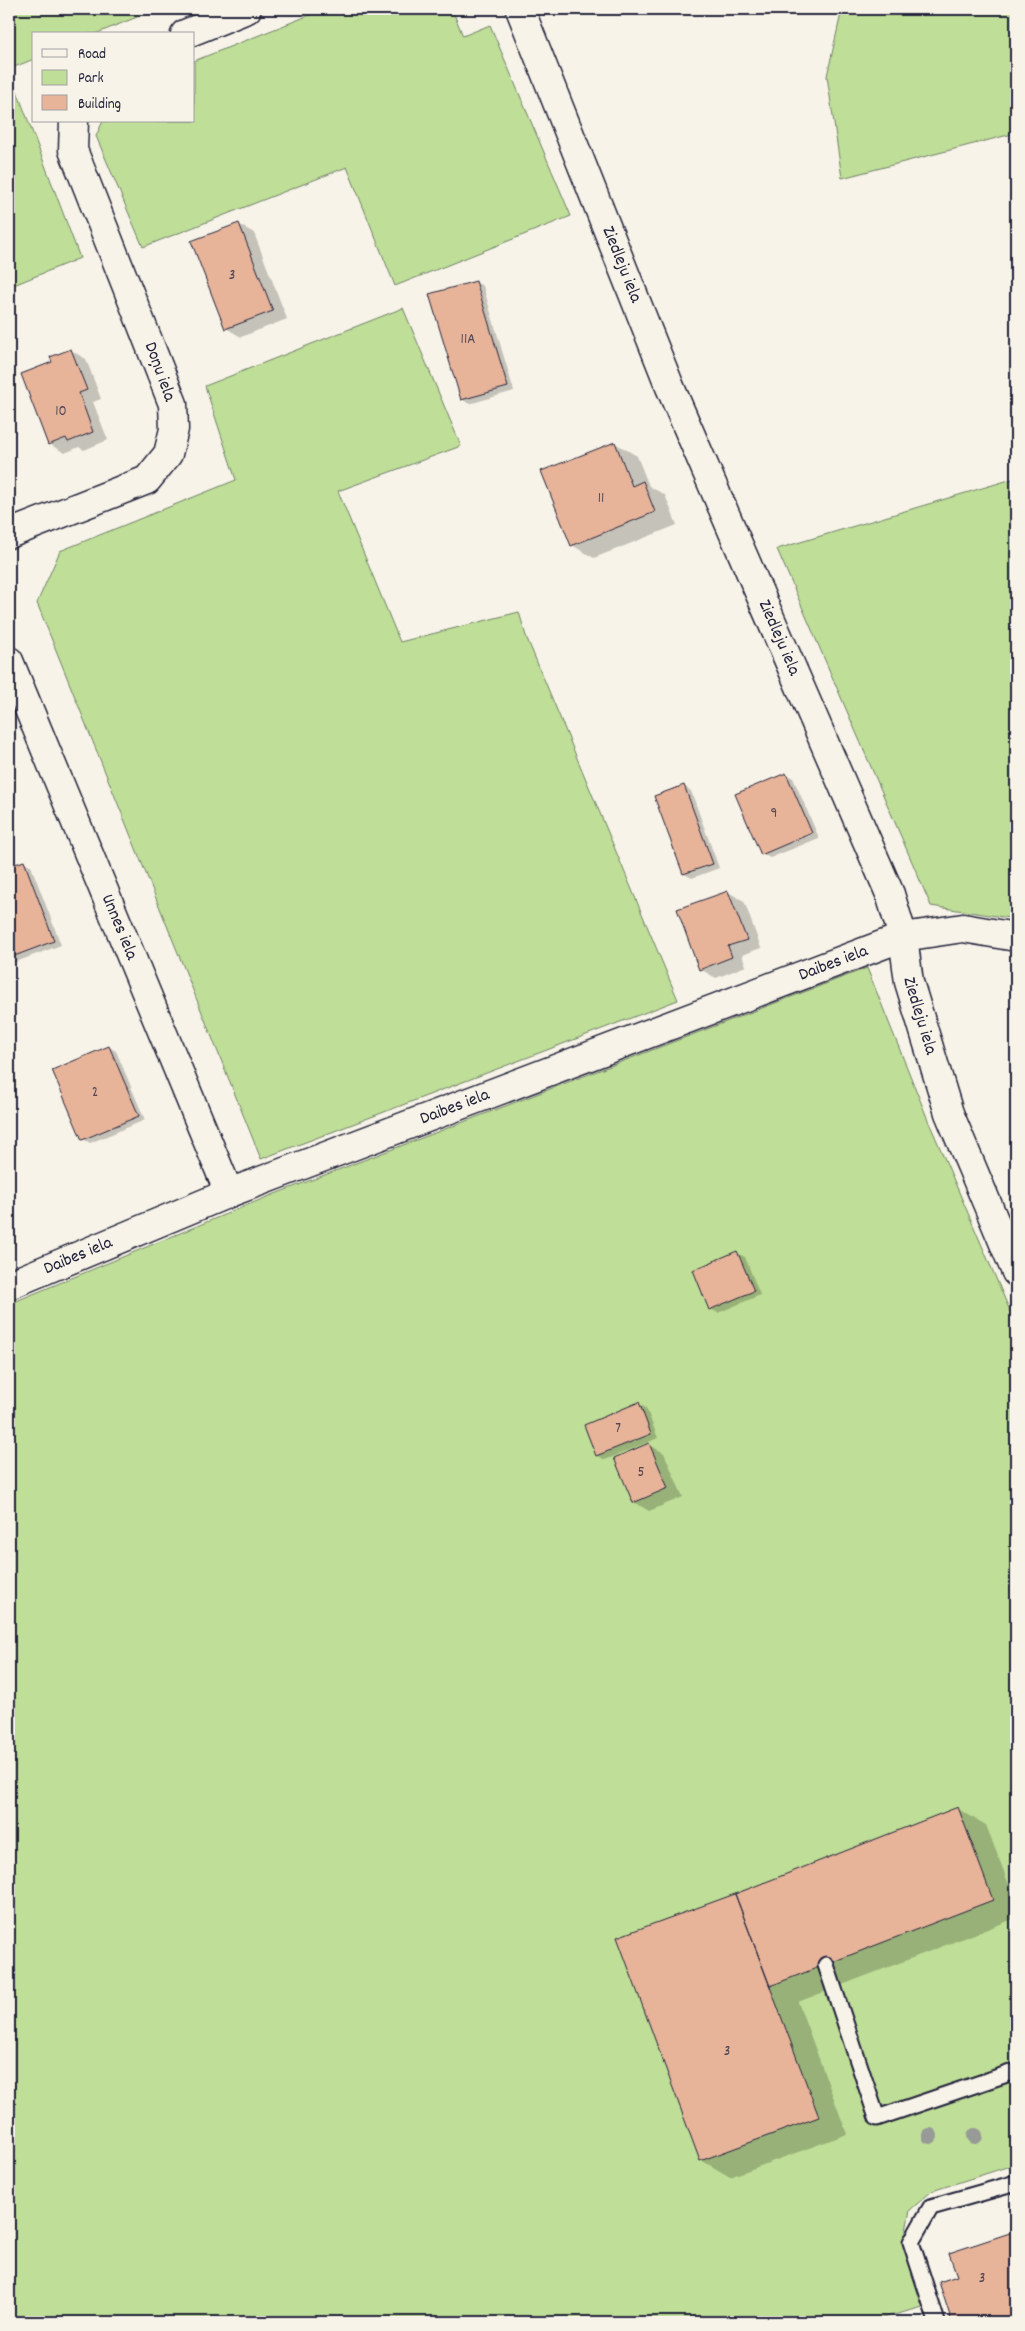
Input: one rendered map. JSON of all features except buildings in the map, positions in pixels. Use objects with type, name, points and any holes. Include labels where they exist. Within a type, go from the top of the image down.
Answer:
[{"type":"street","points":[[190,32],[247,9]]},
{"type":"street","name":"Ziedleju iela","points":[[520,9],[670,387],[890,894],[903,937],[909,982],[949,1113],[1016,1272]]},
{"type":"street","name":"Doņu iela","points":[[9,534],[147,480],[168,454],[174,429],[173,404],[73,150],[74,122]]},
{"type":"street","name":"Unnes iela","points":[[9,661],[229,1193]]},
{"type":"street","name":"Daibes iela","points":[[9,1285],[229,1193],[903,937],[962,928],[1016,937]]},
{"type":"lane","points":[[826,1965],[877,2118],[1016,2071]]},
{"type":"lane","points":[[937,2322],[911,2242],[932,2207],[1016,2183]]},
{"type":"green space","points":[[9,9],[157,9],[100,32],[32,32],[32,60],[9,69]]},
{"type":"green space","points":[[325,9],[452,9],[463,36],[490,25],[571,216],[395,286],[347,167],[143,247],[96,136],[103,122],[195,122],[195,61]]},
{"type":"green space","points":[[842,9],[1016,9],[1016,133],[842,178],[827,76]]},
{"type":"green space","points":[[9,70],[80,258],[9,287]]},
{"type":"green space","points":[[403,308],[461,446],[338,491],[400,642],[519,612],[526,636],[678,1000],[261,1159],[37,603],[60,551],[236,480],[205,386]]},
{"type":"green space","points":[[1016,478],[1016,919],[931,906],[777,549]]},
{"type":"green space","points":[[867,968],[928,1120],[1016,1325],[1016,2164],[932,2191],[910,2210],[904,2241],[923,2307],[868,2322],[9,2322],[9,1304],[267,1197]]}]
